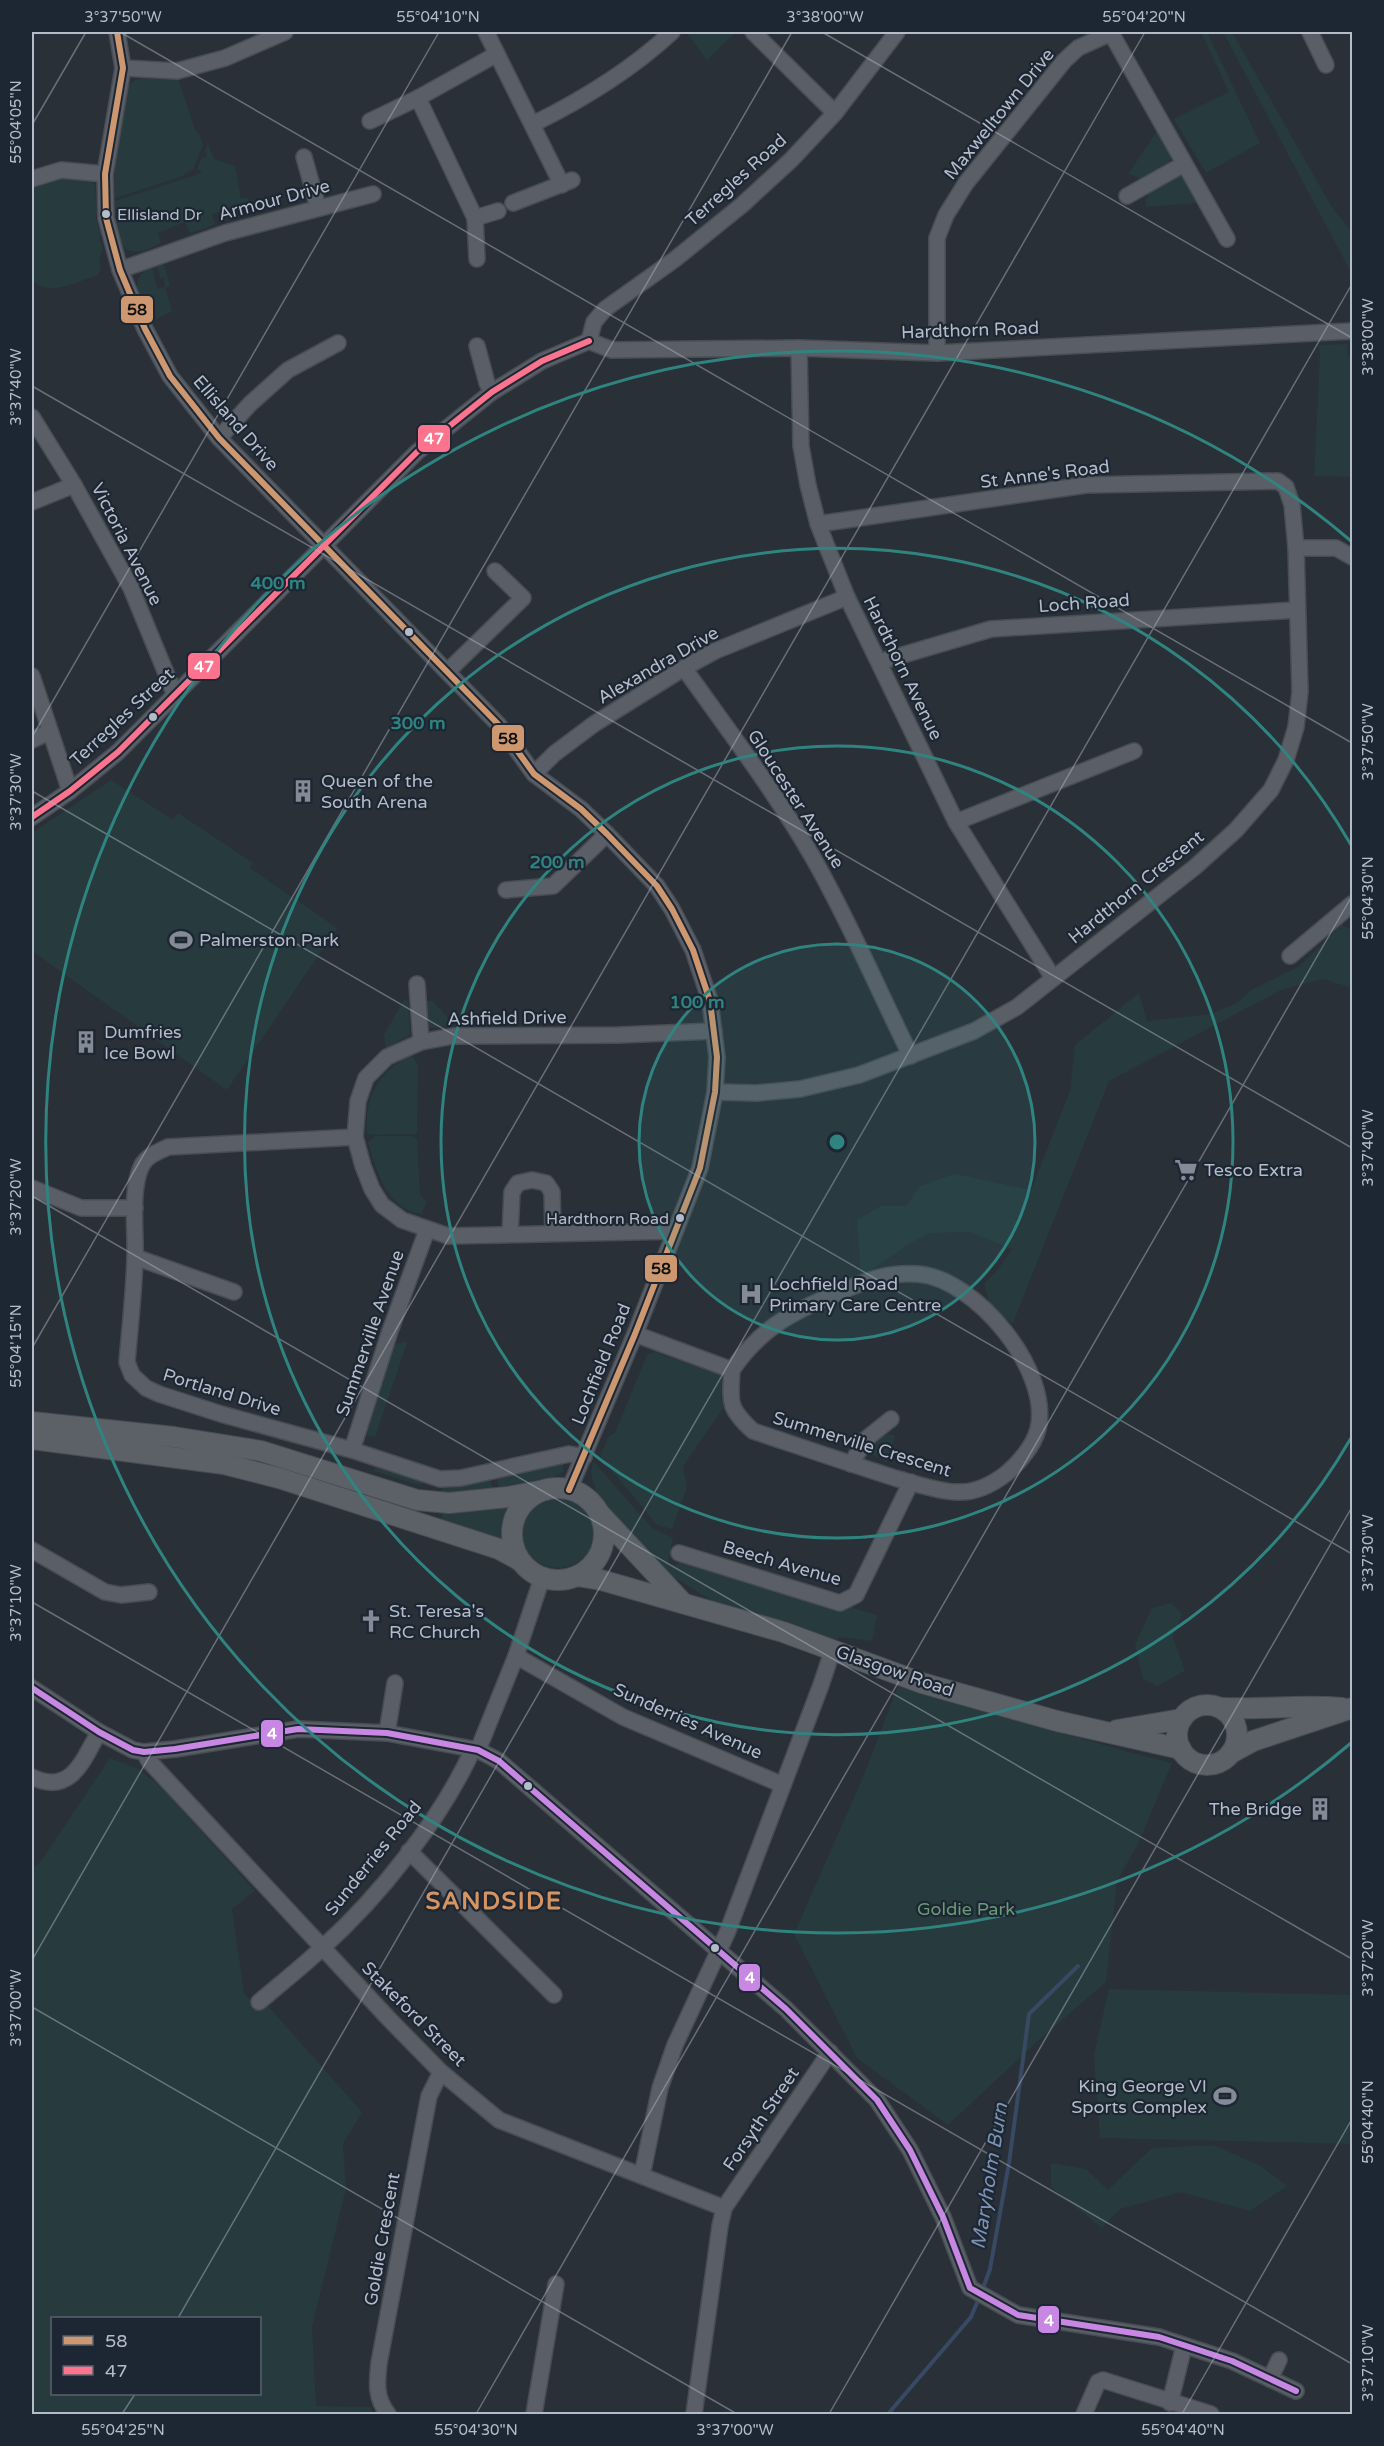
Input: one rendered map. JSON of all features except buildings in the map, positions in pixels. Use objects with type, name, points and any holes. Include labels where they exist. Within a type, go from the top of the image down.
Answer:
[{"type":"main road","points":[[32,1422],[174,1437],[261,1451],[417,1500],[449,1503],[545,1490],[569,1490],[581,1494],[598,1512],[603,1526],[603,1541],[594,1562],[577,1576],[560,1580],[542,1578],[530,1571],[519,1560],[499,1549],[314,1489],[224,1464],[32,1439]]},
{"type":"main road","points":[[519,1560],[513,1540],[515,1519],[521,1506],[545,1490]]},
{"type":"main road","name":"Glasgow Road","points":[[598,1512],[683,1603]]},
{"type":"main road","name":"Glasgow Road","points":[[577,1576],[601,1580],[683,1603],[833,1649],[922,1683],[1057,1721],[1181,1749]]},
{"type":"main road","points":[[1313,1705],[1350,1708],[1253,1741],[1231,1753],[1225,1759],[1208,1765],[1192,1760],[1181,1749],[1178,1734],[1182,1719],[1192,1709],[1200,1706],[1247,1709],[1313,1705]]},
{"type":"main road","points":[[1222,1708],[1236,1724],[1238,1734],[1231,1753]]},
{"type":"main road","name":"Glasgow Road","points":[[1109,1732],[1182,1719]]},
{"type":"street","name":"Ellisland Drive","points":[[117,32],[123,68],[105,174],[106,219],[120,270],[145,329],[170,376],[219,438],[324,545]]},
{"type":"street","points":[[123,68],[177,71],[225,58],[285,32]]},
{"type":"street","points":[[486,32],[533,124],[567,182],[513,203]]},
{"type":"street","points":[[533,124],[578,101],[626,70],[672,32]]},
{"type":"street","points":[[753,32],[835,113]]},
{"type":"street","name":"Terregles Road","points":[[589,341],[594,322],[605,309],[674,260],[742,205],[791,160],[835,113],[897,32]]},
{"type":"street","points":[[1310,32],[1326,65]]},
{"type":"street","name":"Maxwelltown Drive","points":[[937,353],[937,238],[946,216],[966,183],[1064,61],[1078,48],[1111,33],[1227,239]]},
{"type":"street","points":[[370,121],[418,98],[497,54]]},
{"type":"street","points":[[418,98],[476,218],[477,259]]},
{"type":"street","points":[[304,157],[318,207]]},
{"type":"street","points":[[1126,196],[1184,164]]},
{"type":"street","points":[[32,179],[61,170],[105,174]]},
{"type":"street","name":"Armour Drive","points":[[120,270],[225,233],[373,194]]},
{"type":"street","points":[[476,218],[498,211]]},
{"type":"street","name":"Hardthorn Road","points":[[589,341],[612,351],[799,348],[937,353],[1353,331]]},
{"type":"street","name":"Terregles Street","points":[[32,817],[118,752],[417,452],[492,392],[542,361],[589,341]]},
{"type":"street","points":[[219,438],[250,404],[288,370],[338,343]]},
{"type":"street","points":[[477,346],[492,392]]},
{"type":"street","name":"Hardthorn Avenue","points":[[799,348],[801,446],[818,524],[848,597],[956,822],[1053,978]]},
{"type":"street","name":"Victoria Avenue","points":[[32,417],[74,485],[131,588],[175,695]]},
{"type":"street","name":"St Anne's Road","points":[[818,524],[1086,485],[1278,482]]},
{"type":"street","name":"Hardthorn Crescent","points":[[715,1092],[757,1093],[800,1089],[859,1075],[974,1031],[1017,1006],[1195,867],[1236,830],[1271,790],[1286,760],[1296,727],[1300,692],[1296,548],[1292,505],[1286,487],[1278,482]]},
{"type":"street","points":[[32,502],[74,485]]},
{"type":"street","name":"Lochfield Road","points":[[324,545],[498,724],[534,774],[581,809],[657,886],[693,950],[710,1001],[717,1057],[715,1092],[700,1168],[635,1334],[569,1490]]},
{"type":"street","points":[[1296,548],[1336,548],[1353,557]]},
{"type":"street","points":[[448,671],[523,598],[495,571]]},
{"type":"street","name":"Alexandra Drive","points":[[534,774],[554,754],[594,724],[684,668],[715,651],[848,597]]},
{"type":"street","name":"Loch Road","points":[[879,662],[991,628],[1296,610]]},
{"type":"street","name":"Gloucester Avenue","points":[[684,668],[784,809],[813,856],[911,1056]]},
{"type":"street","points":[[32,676],[69,790]]},
{"type":"street","points":[[32,740],[50,732]]},
{"type":"street","points":[[956,822],[1134,751]]},
{"type":"street","points":[[506,890],[553,886],[607,834]]},
{"type":"street","points":[[1290,956],[1353,904]]},
{"type":"street","points":[[417,984],[421,1042]]},
{"type":"street","name":"Ashfield Drive","points":[[675,1231],[448,1236],[402,1220],[382,1205],[372,1189],[363,1166],[355,1137],[358,1101],[366,1078],[387,1057],[421,1042],[453,1036],[609,1035],[714,1031]]},
{"type":"street","name":"Portland Drive","points":[[355,1137],[168,1147],[150,1155],[142,1165],[138,1177],[135,1208],[135,1257],[127,1362],[132,1375],[146,1388],[221,1414],[352,1450],[440,1479],[461,1478],[568,1454],[584,1458]]},
{"type":"street","points":[[510,1234],[512,1192],[518,1183],[532,1180],[546,1183],[552,1192],[553,1233]]},
{"type":"street","points":[[32,1188],[81,1208],[135,1208]]},
{"type":"street","name":"Summerville Avenue","points":[[352,1450],[390,1331],[427,1230]]},
{"type":"street","points":[[135,1257],[234,1292]]},
{"type":"street","name":"Summerville Crescent","points":[[921,1274],[951,1284],[974,1300],[996,1320],[1035,1381],[1038,1429],[1014,1467],[996,1481],[981,1489],[956,1492],[911,1482],[851,1464],[753,1431],[738,1418],[730,1401],[732,1370],[764,1331],[822,1299],[877,1276],[921,1274]]},
{"type":"street","points":[[635,1334],[732,1370]]},
{"type":"street","points":[[851,1464],[866,1439],[891,1419]]},
{"type":"street","name":"Beech Avenue","points":[[679,1553],[840,1603],[856,1595],[911,1482]]},
{"type":"street","points":[[32,1550],[105,1592],[121,1595],[149,1592]]},
{"type":"street","name":"Sunderries Road","points":[[259,2002],[323,1948],[366,1904],[409,1851],[459,1779],[476,1749],[516,1656],[542,1578]]},
{"type":"street","points":[[642,2175],[660,2088],[675,2045],[727,1933],[833,1649]]},
{"type":"street","name":"Sunderries Avenue","points":[[516,1656],[623,1717],[783,1785]]},
{"type":"street","points":[[387,1734],[395,1683]]},
{"type":"street","points":[[32,1688],[99,1732],[133,1750],[144,1752],[298,1729],[387,1734],[476,1749],[499,1761],[717,1952],[786,2009],[877,2100],[910,2150],[943,2217],[970,2288],[1018,2315],[1159,2337],[1232,2361],[1296,2391]]},
{"type":"street","points":[[32,1778],[42,1782],[62,1782],[73,1774],[99,1732]]},
{"type":"street","name":"Stakeford Street","points":[[144,1752],[149,1761],[441,2072],[499,2120],[724,2208]]},
{"type":"street","points":[[409,1851],[554,1995]]},
{"type":"street","name":"Forsyth Street","points":[[724,2208],[830,2052]]},
{"type":"street","name":"Goldie Crescent","points":[[388,2415],[382,2407],[376,2387],[429,2096],[441,2072]]},
{"type":"street","points":[[694,2415],[724,2208]]},
{"type":"street","points":[[534,2415],[556,2284]]},
{"type":"street","points":[[1170,2403],[1184,2346]]},
{"type":"street","points":[[1270,2379],[1279,2361]]},
{"type":"street","points":[[1084,2415],[1098,2382],[1102,2380],[1211,2415]]},
{"type":"green space","points":[[686,32],[736,32],[707,60]]},
{"type":"green space","points":[[1201,32],[1207,32],[1260,143],[1206,173],[1174,119],[1229,92]]},
{"type":"green space","points":[[1223,32],[1232,32],[1333,209],[1352,232],[1352,274]]},
{"type":"green space","points":[[140,78],[178,79],[195,130],[203,145],[193,170],[180,177],[115,198],[115,159],[127,90],[131,83]]},
{"type":"green space","points":[[1158,130],[1172,157],[1166,166],[1142,179],[1128,174]]},
{"type":"green space","points":[[208,144],[214,159],[235,166],[241,198],[248,198],[250,204],[212,214],[215,225],[190,233],[185,222],[158,233],[161,243],[146,250],[136,252],[128,250],[122,244],[119,236],[115,201],[202,173],[197,169],[202,157],[205,158],[207,154],[204,152]]},
{"type":"green space","points":[[1178,175],[1185,178],[1199,203],[1146,207],[1146,200],[1151,190]]},
{"type":"green space","points":[[50,178],[88,179],[95,185],[97,213],[95,215],[101,235],[99,239],[103,247],[99,261],[101,268],[98,275],[64,287],[47,288],[32,280],[32,186]]},
{"type":"green space","points":[[163,262],[170,286],[165,288],[172,311],[153,321],[141,298],[137,284],[144,272],[152,267],[157,289],[165,287],[164,278],[160,278],[157,265]]},
{"type":"green space","points":[[1347,344],[1348,357],[1352,358],[1352,477],[1314,476],[1320,354],[1318,345]]},
{"type":"green space","name":"Palmerston Park","points":[[111,780],[173,820],[178,813],[253,863],[250,868],[337,928],[227,1090],[32,951],[32,833]]},
{"type":"green space","points":[[1341,925],[1352,930],[1352,988],[1323,979],[1281,990],[1109,1081],[1013,1323],[992,1312],[984,1284],[997,1271],[1012,1249],[971,1232],[929,1233],[910,1243],[861,1277],[857,1220],[881,1206],[906,1206],[920,1186],[954,1174],[1031,1190],[1070,1091],[1075,1045],[1139,993],[1147,1021],[1211,1014],[1237,1003],[1251,990],[1300,966]]},
{"type":"green space","points":[[404,1000],[408,1001],[410,1035],[386,1048],[384,1035]]},
{"type":"green space","points":[[427,1001],[433,1001],[455,1026],[429,1028]]},
{"type":"green space","points":[[410,1056],[414,1058],[418,1066],[417,1132],[415,1134],[371,1135],[367,1133],[368,1108],[376,1087],[390,1070]]},
{"type":"green space","points":[[375,1136],[411,1136],[417,1139],[420,1195],[427,1202],[421,1214],[399,1205],[385,1187],[368,1143]]},
{"type":"green space","points":[[406,1341],[375,1437],[361,1434],[393,1345]]},
{"type":"green space","points":[[654,1352],[722,1376],[721,1395],[724,1407],[683,1466],[687,1487],[672,1529],[657,1525],[600,1456],[609,1436],[615,1433],[647,1355]]},
{"type":"green space","points":[[889,1434],[895,1436],[887,1462],[871,1454],[877,1441]]},
{"type":"green space","points":[[593,1461],[652,1528],[673,1538],[668,1563],[676,1566],[682,1558],[688,1559],[877,1615],[872,1641],[839,1637],[837,1641],[727,1607],[712,1601],[669,1574],[658,1565],[597,1494],[591,1474]]},
{"type":"green space","points":[[563,1463],[563,1472],[550,1479],[499,1487],[496,1476]]},
{"type":"green space","points":[[377,1465],[435,1482],[419,1485],[374,1471]]},
{"type":"green space","points":[[490,1477],[492,1488],[441,1493],[443,1483]]},
{"type":"green space","points":[[558,1496],[578,1502],[588,1512],[594,1532],[588,1552],[578,1562],[558,1568],[538,1562],[528,1552],[522,1532],[528,1512],[538,1502]]},
{"type":"green space","points":[[513,1504],[506,1516],[504,1537],[500,1539],[441,1520],[444,1509]]},
{"type":"green space","points":[[1172,1603],[1182,1614],[1173,1637],[1185,1671],[1157,1686],[1143,1679],[1135,1644],[1152,1608]]},
{"type":"green space","name":"Goldie Park","points":[[898,1686],[1172,1763],[1138,1844],[1117,1881],[1106,1982],[1039,2040],[948,2125],[857,2058],[794,1934],[864,1775]]},
{"type":"green space","points":[[110,1758],[139,1769],[162,1788],[255,1891],[232,1909],[244,1993],[260,2012],[268,2006],[362,2112],[343,2144],[346,2188],[312,2327],[316,2406],[370,2407],[376,2414],[32,2414],[32,1869],[41,1861]]},
{"type":"green space","name":"King George VI Sports Complex","points":[[1109,1989],[1352,1995],[1352,2144],[1100,2138],[1094,2055]]},
{"type":"green space","points":[[1213,2145],[1261,2166],[1287,2186],[1250,2211],[1181,2192],[1120,2209],[1102,2228],[1051,2187],[1051,2163],[1086,2169],[1108,2190],[1152,2148]]},
{"type":"waterway","name":"Maryholm Burn","points":[[982,2291],[990,2269],[1009,2163],[1029,2014],[1078,1966]]},
{"type":"waterway","name":"Maryholm Burn","points":[[888,2414],[971,2317],[979,2298]]},
{"type":"transit line","name":"58","points":[[117,32],[123,68],[105,174],[106,218],[120,270],[145,329],[170,376],[219,438],[498,724],[534,774],[581,809],[657,886],[693,950],[710,1001],[717,1057],[715,1092],[700,1168],[635,1334],[569,1490]]},
{"type":"transit line","name":"47","points":[[32,817],[70,791],[118,752],[417,452],[492,392],[542,361],[589,341]]},
{"type":"transit line","name":"4","points":[[32,1688],[99,1732],[133,1750],[144,1752],[298,1729],[387,1733],[478,1750],[499,1761],[786,2009],[877,2100],[910,2150],[943,2217],[970,2288],[1018,2315],[1159,2337],[1232,2361],[1296,2391]]},
{"type":"place","name":"Ellisland Dr","points":[[106,214]]},
{"type":"place","name":"Queen of the South Arena","points":[[303,791]]},
{"type":"place","name":"Palmerston Park","points":[[181,940]]},
{"type":"place","name":"Dumfries Ice Bowl","points":[[86,1042]]},
{"type":"place","name":"Tesco Extra","points":[[1186,1170]]},
{"type":"place","name":"Hardthorn Road","points":[[680,1218]]},
{"type":"place","name":"Lochfield Road Primary Care Centre","points":[[751,1294]]},
{"type":"place","name":"St. Teresa's RC Church","points":[[371,1621]]},
{"type":"place","name":"The Bridge","points":[[1320,1809]]},
{"type":"place","name":"King George VI Sports Complex","points":[[1225,2096]]},
{"type":"district","name":"SANDSIDE","points":[[494,1901]]}]
